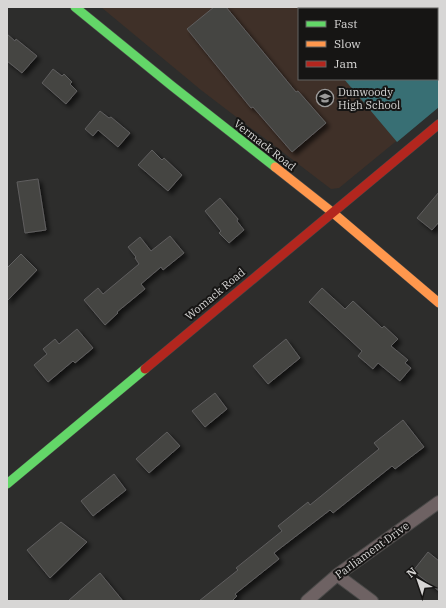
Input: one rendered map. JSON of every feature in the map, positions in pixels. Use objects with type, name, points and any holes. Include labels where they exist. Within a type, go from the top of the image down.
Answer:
[{"type":"street","name":"Vermack Road","points":[[75,7],[172,86],[332,212],[439,303]]},
{"type":"street","name":"Womack Road","points":[[7,484],[439,124]]},
{"type":"street","name":"Parliament Drive","points":[[307,601],[337,575],[439,502]]},
{"type":"street","points":[[337,575],[372,601]]},
{"type":"shaded area","name":"Dunwoody High School","points":[[101,7],[439,7],[439,106],[339,188],[331,189],[201,90]]},
{"type":"water","points":[[426,7],[426,8],[312,8]]},
{"type":"water","points":[[438,22],[439,107],[397,142],[345,80],[438,80]]},
{"type":"building","points":[[214,7],[226,7],[296,92],[298,91],[326,123],[292,152],[253,107],[251,108],[187,29]]},
{"type":"building","points":[[7,34],[15,41],[16,39],[37,56],[22,73],[7,61]]},
{"type":"building","points":[[53,69],[62,76],[64,74],[72,82],[70,84],[77,91],[66,104],[42,83]]},
{"type":"building","points":[[100,111],[109,118],[111,117],[130,133],[118,147],[98,130],[93,136],[85,129]]},
{"type":"building","points":[[152,150],[162,160],[164,158],[182,175],[168,191],[138,165]]},
{"type":"building","points":[[38,179],[46,230],[25,233],[17,182]]},
{"type":"building","points":[[439,192],[439,222],[432,230],[417,218]]},
{"type":"building","points":[[220,198],[238,219],[237,221],[244,230],[229,243],[219,233],[221,231],[205,211]]},
{"type":"building","points":[[170,236],[184,253],[163,270],[161,267],[141,284],[145,289],[117,312],[118,313],[105,325],[84,300],[98,288],[103,294],[139,264],[135,258],[136,257],[128,247],[140,237],[151,251]]},
{"type":"building","points":[[21,254],[37,270],[7,301],[7,268]]},
{"type":"building","points":[[322,288],[345,309],[353,301],[382,328],[384,326],[398,339],[391,346],[408,360],[405,363],[411,368],[400,381],[378,363],[373,369],[358,356],[362,351],[309,302]]},
{"type":"building","points":[[77,329],[93,348],[75,363],[73,361],[48,382],[34,365],[47,354],[43,349],[55,339],[59,344]]},
{"type":"building","points":[[286,339],[300,358],[268,384],[253,366]]},
{"type":"building","points":[[215,393],[227,409],[205,427],[192,411]]},
{"type":"building","points":[[403,420],[424,447],[395,469],[392,466],[333,513],[330,510],[274,553],[279,559],[235,594],[237,596],[232,601],[199,601],[238,570],[236,568],[282,531],[278,526],[308,502],[310,505],[379,449],[374,443]]},
{"type":"building","points":[[167,432],[180,446],[149,473],[136,459]]},
{"type":"building","points":[[114,474],[126,490],[93,516],[81,501]]},
{"type":"building","points":[[61,522],[87,542],[50,578],[27,550]]},
{"type":"building","points":[[428,552],[439,561],[439,591],[413,571]]},
{"type":"building","points":[[100,573],[123,601],[68,601]]},
{"type":"traffic: fast","points":[[75,7],[275,167]]},
{"type":"traffic: fast","points":[[7,484],[145,369]]},
{"type":"traffic: slow","points":[[275,167],[332,212],[439,303]]},
{"type":"traffic: jam","points":[[145,369],[439,124]]},
{"type":"place","name":"Dunwoody High School","points":[[325,98]]}]
